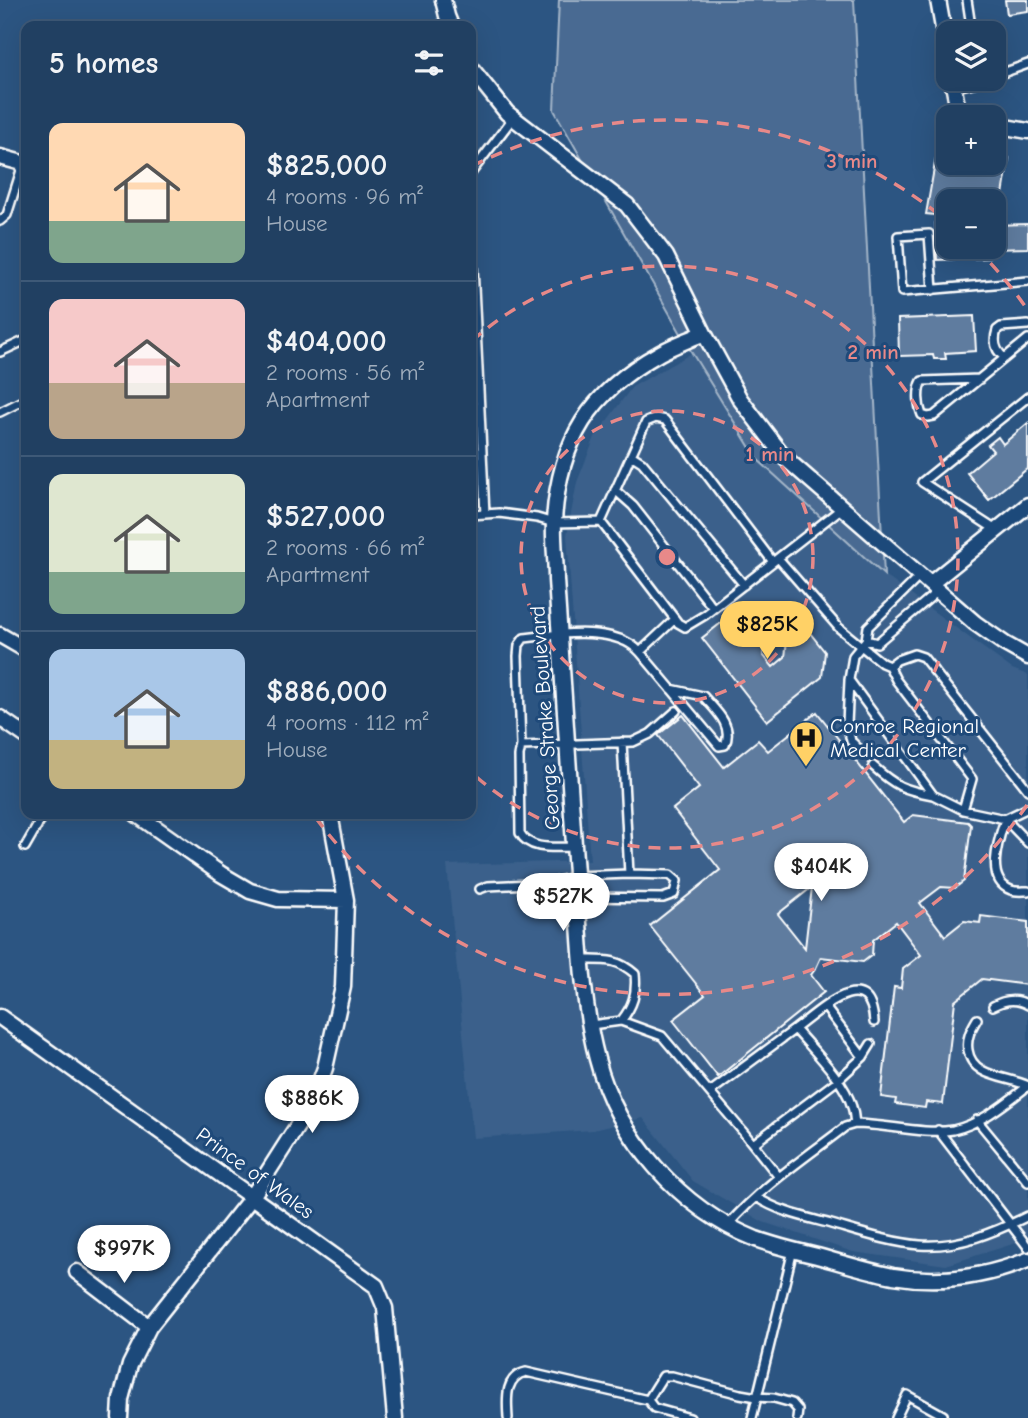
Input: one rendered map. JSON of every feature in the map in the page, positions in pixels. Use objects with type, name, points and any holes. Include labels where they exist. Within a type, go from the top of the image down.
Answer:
[{"type":"street","points":[[443,0],[449,21]]},
{"type":"street","points":[[939,0],[942,21]]},
{"type":"street","points":[[476,74],[508,113],[627,205],[666,256],[740,399],[785,458],[975,623],[1028,657]]},
{"type":"street","points":[[1006,127],[1028,131]]},
{"type":"street","points":[[0,157],[21,163]]},
{"type":"street","name":"George Strake Boulevard","points":[[704,333],[636,367],[608,389],[591,408],[574,435],[564,459],[557,489],[554,523],[582,960],[596,1058],[606,1088],[638,1146],[653,1165],[700,1208],[756,1238],[893,1276],[920,1279],[982,1275],[1028,1260]]},
{"type":"street","points":[[929,584],[1028,505]]},
{"type":"street","points":[[0,635],[21,647]]},
{"type":"street","points":[[0,718],[21,733]]},
{"type":"street","points":[[143,819],[250,891],[278,899],[346,900]]},
{"type":"street","points":[[120,1418],[121,1399],[130,1365],[149,1327],[252,1197],[312,1104],[325,1068],[344,987],[346,900],[331,819]]},
{"type":"street","name":"Prince of Wales","points":[[0,1017],[376,1286],[385,1308],[395,1418]]},
{"type":"street","points":[[77,1272],[149,1327]]},
{"type":"lane","points":[[967,0],[970,21]]},
{"type":"lane","points":[[1006,72],[1028,64]]},
{"type":"lane","points":[[476,167],[514,118]]},
{"type":"lane","points":[[0,221],[7,215],[21,175]]},
{"type":"lane","points":[[933,289],[929,234],[898,236],[902,292],[1028,281]]},
{"type":"lane","points":[[1005,358],[996,349],[997,330],[1001,327],[1028,325]]},
{"type":"lane","points":[[476,328],[485,514]]},
{"type":"lane","points":[[980,379],[922,381],[919,387],[922,415],[934,416],[980,379],[1028,339]]},
{"type":"lane","points":[[0,352],[21,342]]},
{"type":"lane","points":[[996,530],[922,482],[1028,397]]},
{"type":"lane","points":[[0,412],[21,402]]},
{"type":"lane","points":[[601,522],[646,422],[656,418],[665,420],[775,560],[839,628],[863,643],[882,663],[889,666],[896,680],[972,779],[963,810]]},
{"type":"lane","points":[[631,455],[642,463],[744,585]]},
{"type":"lane","points":[[615,490],[633,506],[713,608]]},
{"type":"lane","points":[[601,522],[675,620],[685,627],[744,585],[842,508]]},
{"type":"lane","points":[[476,515],[499,513],[554,523],[601,522]]},
{"type":"lane","points":[[863,643],[877,643],[929,584]]},
{"type":"lane","points":[[859,749],[851,741],[847,724],[853,656],[863,643],[868,627],[929,584]]},
{"type":"lane","points":[[640,652],[675,620]]},
{"type":"lane","points":[[575,848],[535,846],[525,841],[520,833],[519,645],[524,638],[560,634],[604,635],[633,645],[719,746],[725,745],[729,736],[726,724],[703,695],[671,689]]},
{"type":"lane","points":[[889,666],[914,654],[923,657],[1028,790]]},
{"type":"lane","points":[[849,680],[933,795]]},
{"type":"lane","points":[[521,746],[633,742],[650,734],[676,711]]},
{"type":"lane","points":[[622,742],[629,874]]},
{"type":"lane","points":[[873,766],[892,783],[912,792],[933,795],[963,810],[1004,819],[1028,843]]},
{"type":"lane","points":[[1028,808],[1004,819],[996,848],[999,881],[1011,890],[1028,891]]},
{"type":"lane","points":[[25,846],[41,819]]},
{"type":"lane","points":[[480,889],[488,886],[552,883],[576,876],[670,875],[677,881],[674,894],[663,898],[578,897]]},
{"type":"lane","points":[[582,960],[612,960],[626,966],[635,974],[636,990],[631,1009],[621,1021]]},
{"type":"lane","points":[[710,1092],[843,995],[854,992],[869,1000],[874,1022]]},
{"type":"lane","points":[[993,1006],[1010,1000],[1028,1005]]},
{"type":"lane","points":[[825,1007],[863,1057]]},
{"type":"lane","points":[[729,1225],[779,1177],[845,1127],[855,1124],[953,1130],[991,1114],[1028,1086],[985,1072],[976,1066],[967,1047],[970,1031],[977,1019]]},
{"type":"lane","points":[[591,1025],[621,1021],[662,1036],[779,1177]]},
{"type":"lane","points":[[795,1029],[838,1080],[853,1108],[855,1124]]},
{"type":"lane","points":[[753,1144],[838,1080],[863,1057],[870,1044]]},
{"type":"lane","points":[[977,1121],[1028,1182]]},
{"type":"lane","points":[[937,1130],[1028,1247]]},
{"type":"lane","points":[[756,1197],[789,1213],[921,1246],[952,1243],[995,1232],[1028,1216]]},
{"type":"lane","points":[[752,1418],[793,1250]]},
{"type":"lane","points":[[508,1418],[506,1394],[518,1374],[526,1373],[648,1400],[654,1408],[690,1418]]},
{"type":"lane","points":[[648,1400],[663,1376],[672,1376],[792,1403],[798,1410],[797,1418]]},
{"type":"lane","points":[[896,1418],[907,1395],[943,1415],[942,1418]]},
{"type":"shaded area","points":[[559,0],[854,0],[884,575],[757,459],[692,353],[554,110]]},
{"type":"shaded area","name":"Conroe Regional Medical Center","points":[[692,353],[757,459],[884,575],[1012,669],[1028,675],[1028,1235],[1016,1243],[946,1265],[853,1252],[763,1222],[693,1181],[643,1118],[593,1130],[473,1138],[447,865],[590,861],[567,535],[577,482],[595,437],[632,387]]},
{"type":"building","points":[[1005,0],[1028,0],[1028,11],[1007,14]]},
{"type":"building","points":[[936,157],[936,175],[1006,175],[1006,157],[1009,158],[1004,189],[936,189],[936,238],[935,215],[926,214]]},
{"type":"building","points":[[1028,224],[1028,248],[1006,249],[1006,225]]},
{"type":"building","points":[[974,316],[976,351],[945,353],[946,359],[934,359],[933,355],[899,356],[898,319]]},
{"type":"building","points":[[1028,423],[1028,468],[989,500],[967,473],[993,451],[988,445],[998,437],[1003,444]]},
{"type":"building","points":[[744,605],[766,632],[763,655],[773,667],[785,657],[791,609],[825,652],[822,677],[767,721],[702,638]]},
{"type":"building","points":[[817,712],[904,822],[913,815],[968,822],[971,825],[964,881],[955,888],[941,887],[920,903],[945,936],[964,921],[980,923],[981,916],[1028,922],[1028,985],[982,979],[955,1001],[943,1104],[926,1102],[925,1108],[895,1104],[896,1099],[881,1097],[894,987],[901,988],[903,969],[921,955],[896,922],[873,940],[872,955],[863,962],[821,957],[811,975],[824,992],[718,1077],[673,1020],[705,995],[650,926],[720,870],[673,809],[699,788],[658,735],[683,715],[724,767],[758,740],[768,751]],"holes":[[[812,887],[805,948],[778,914]]]},
{"type":"place","name":"Conroe Regional Medical Center","points":[[806,768]]}]
